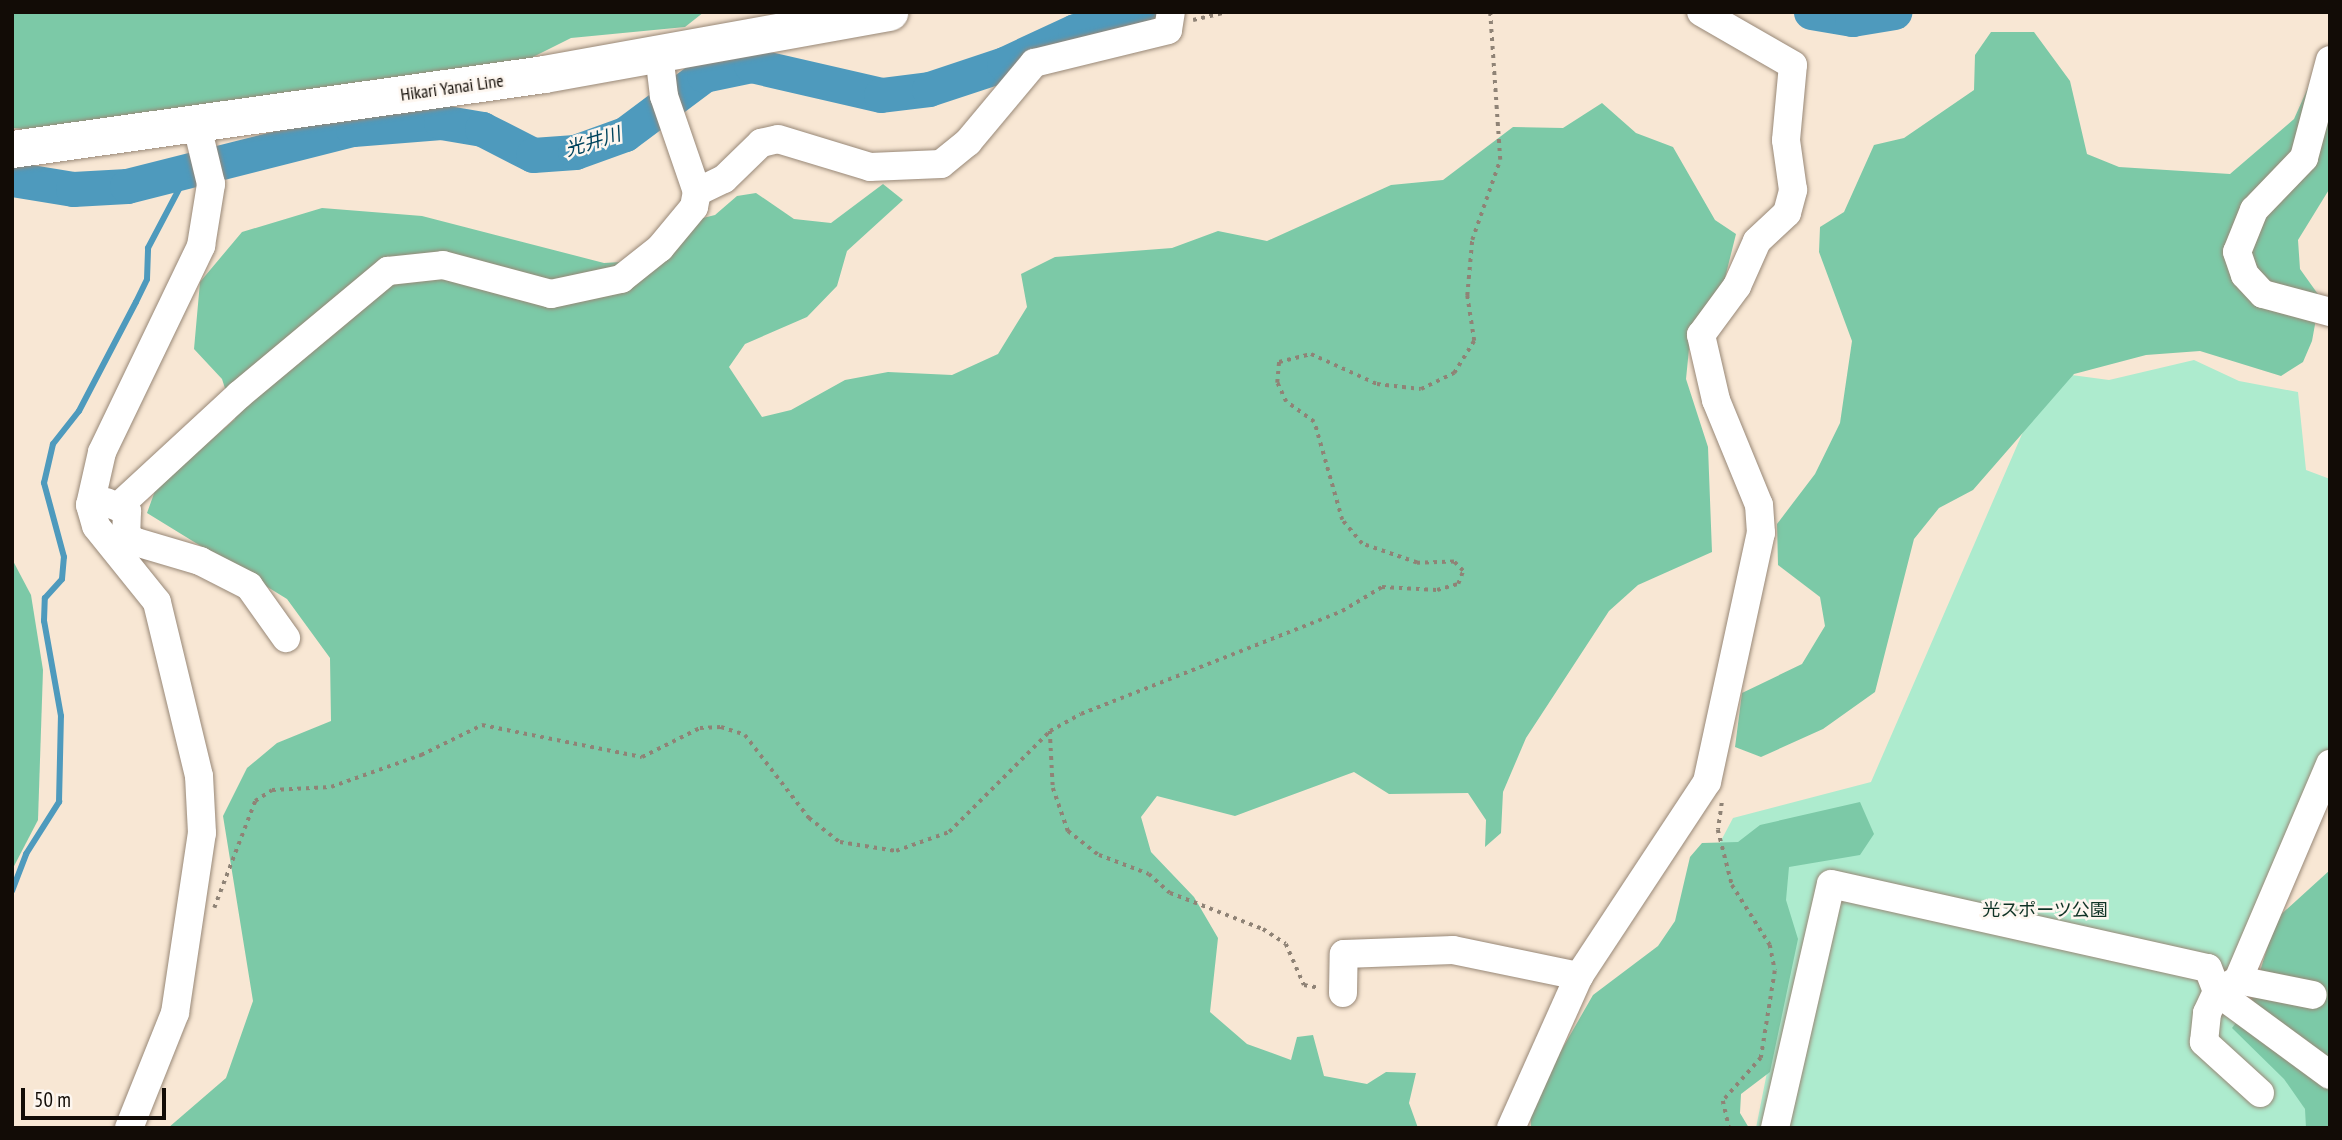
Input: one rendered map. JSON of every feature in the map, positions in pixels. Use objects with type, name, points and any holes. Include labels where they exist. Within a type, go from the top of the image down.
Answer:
[{"type":"main road","name":"Hikari Yanai Line","points":[[12,149],[201,138],[889,12]]},
{"type":"street","points":[[1511,1128],[1579,975],[1624,898],[1687,815],[1716,758],[1727,666],[1761,533],[1759,505],[1716,400],[1700,335],[1737,286],[1757,242],[1787,213],[1793,190],[1786,140],[1793,65],[1716,15]]},
{"type":"street","points":[[696,192],[724,179],[761,143],[778,139],[870,167],[941,164],[968,142],[1034,63],[1171,19]]},
{"type":"street","points":[[90,505],[121,504],[204,425],[388,271],[443,265],[551,294],[583,290],[621,279],[660,248],[694,207],[696,192],[668,107],[659,54]]},
{"type":"street","points":[[2330,60],[2304,158],[2254,210],[2237,252],[2245,275],[2263,294],[2330,312]]},
{"type":"street","points":[[129,1128],[175,1013],[202,833],[199,776],[171,650],[157,602],[96,526],[90,505],[102,452],[201,246],[211,184],[201,138]]},
{"type":"street","points":[[121,504],[126,536],[249,586],[286,638]]},
{"type":"street","points":[[2260,1093],[2204,1042],[2330,764]]},
{"type":"street","points":[[1775,1128],[1831,884],[2208,968],[2330,1075]]},
{"type":"street","points":[[1343,993],[1344,954],[1453,950],[1579,975]]},
{"type":"street","points":[[2228,986],[2313,995]]},
{"type":"path","points":[[1171,19],[1230,12]]},
{"type":"path","points":[[191,919],[210,914],[223,898],[255,801],[272,790],[331,787],[421,755],[482,725],[642,757],[700,728],[721,727],[745,735],[809,818],[839,842],[896,851],[949,832],[1050,731],[1342,611],[1382,587],[1437,590],[1458,584],[1463,571],[1454,562],[1417,563],[1362,544],[1342,520],[1314,422],[1286,402],[1277,383],[1279,362],[1311,354],[1377,384],[1421,389],[1454,373],[1474,341],[1466,296],[1472,240],[1500,160],[1490,12]]},
{"type":"path","points":[[1050,731],[1053,788],[1068,831],[1099,855],[1149,874],[1170,893],[1263,929],[1286,944],[1304,985],[1343,993]]},
{"type":"path","points":[[1716,758],[1725,780],[1718,830],[1732,885],[1770,945],[1775,971],[1761,1058],[1723,1101],[1729,1128]]},
{"type":"green space","points":[[12,12],[704,12],[685,27],[571,38],[529,59],[164,115],[24,129],[12,128]]},
{"type":"green space","points":[[1991,32],[2034,32],[2070,81],[2087,154],[2119,167],[2230,174],[2294,119],[2311,81],[2330,82],[2330,188],[2298,240],[2300,269],[2320,297],[2312,341],[2303,362],[2281,376],[2200,351],[2146,355],[2074,374],[1973,490],[1939,508],[1914,539],[1875,692],[1823,729],[1761,757],[1735,747],[1742,693],[1802,664],[1825,626],[1820,597],[1778,565],[1777,524],[1815,474],[1840,423],[1852,341],[1819,252],[1820,227],[1844,212],[1874,145],[1904,138],[1974,90],[1975,55]]},
{"type":"green space","points":[[1602,103],[1636,133],[1673,147],[1715,220],[1736,234],[1723,286],[1691,329],[1686,379],[1708,447],[1712,552],[1638,585],[1609,611],[1526,738],[1503,792],[1501,833],[1485,847],[1486,820],[1468,793],[1389,794],[1354,772],[1235,816],[1157,796],[1141,817],[1151,852],[1194,897],[1218,938],[1210,1012],[1247,1044],[1291,1060],[1297,1037],[1313,1035],[1324,1076],[1367,1084],[1386,1072],[1416,1073],[1409,1103],[1418,1128],[168,1128],[226,1078],[253,1001],[223,816],[247,768],[277,743],[331,721],[330,658],[287,599],[147,513],[156,488],[235,419],[222,379],[194,349],[200,282],[242,232],[322,208],[422,216],[604,263],[658,260],[695,220],[715,215],[737,196],[756,193],[794,219],[831,223],[883,184],[903,200],[847,251],[837,286],[807,317],[745,344],[729,367],[762,417],[791,410],[845,380],[888,372],[952,375],[998,354],[1027,307],[1021,274],[1055,257],[1172,248],[1218,231],[1267,241],[1391,185],[1443,180],[1513,127],[1563,128]]},
{"type":"green space","name":"光スポーツ公園","points":[[2194,360],[2239,381],[2298,392],[2306,470],[2330,479],[2330,778],[2257,956],[2243,1008],[2317,1128],[1756,1128],[1789,961],[1715,852],[1733,818],[1871,782],[2049,372],[2109,380]]},
{"type":"green space","points":[[12,559],[31,595],[43,670],[38,820],[12,870]]},
{"type":"green space","points":[[1860,802],[1874,834],[1860,855],[1789,867],[1786,900],[1798,939],[1770,1072],[1741,1094],[1740,1113],[1749,1128],[1531,1128],[1530,1105],[1593,995],[1658,946],[1675,921],[1690,857],[1702,843],[1738,842],[1760,825]]},
{"type":"green space","points":[[2330,870],[2330,1128],[2306,1128],[2305,1109],[2284,1079],[2232,1028],[2250,1004],[2276,919]]},
{"type":"waterway","name":"光井川","points":[[12,179],[73,189],[127,186],[353,129],[441,122],[482,129],[533,155],[575,152],[625,134],[704,75],[751,65],[881,95],[929,89],[1004,64],[1075,31],[1153,12]]},
{"type":"waterway","name":"光井川","points":[[1811,12],[1852,19],[1894,12]]},
{"type":"waterway","points":[[12,891],[26,854],[59,802],[61,716],[44,621],[45,598],[62,579],[64,557],[44,483],[53,444],[79,411],[136,302],[147,279],[148,248],[187,174]]}]
